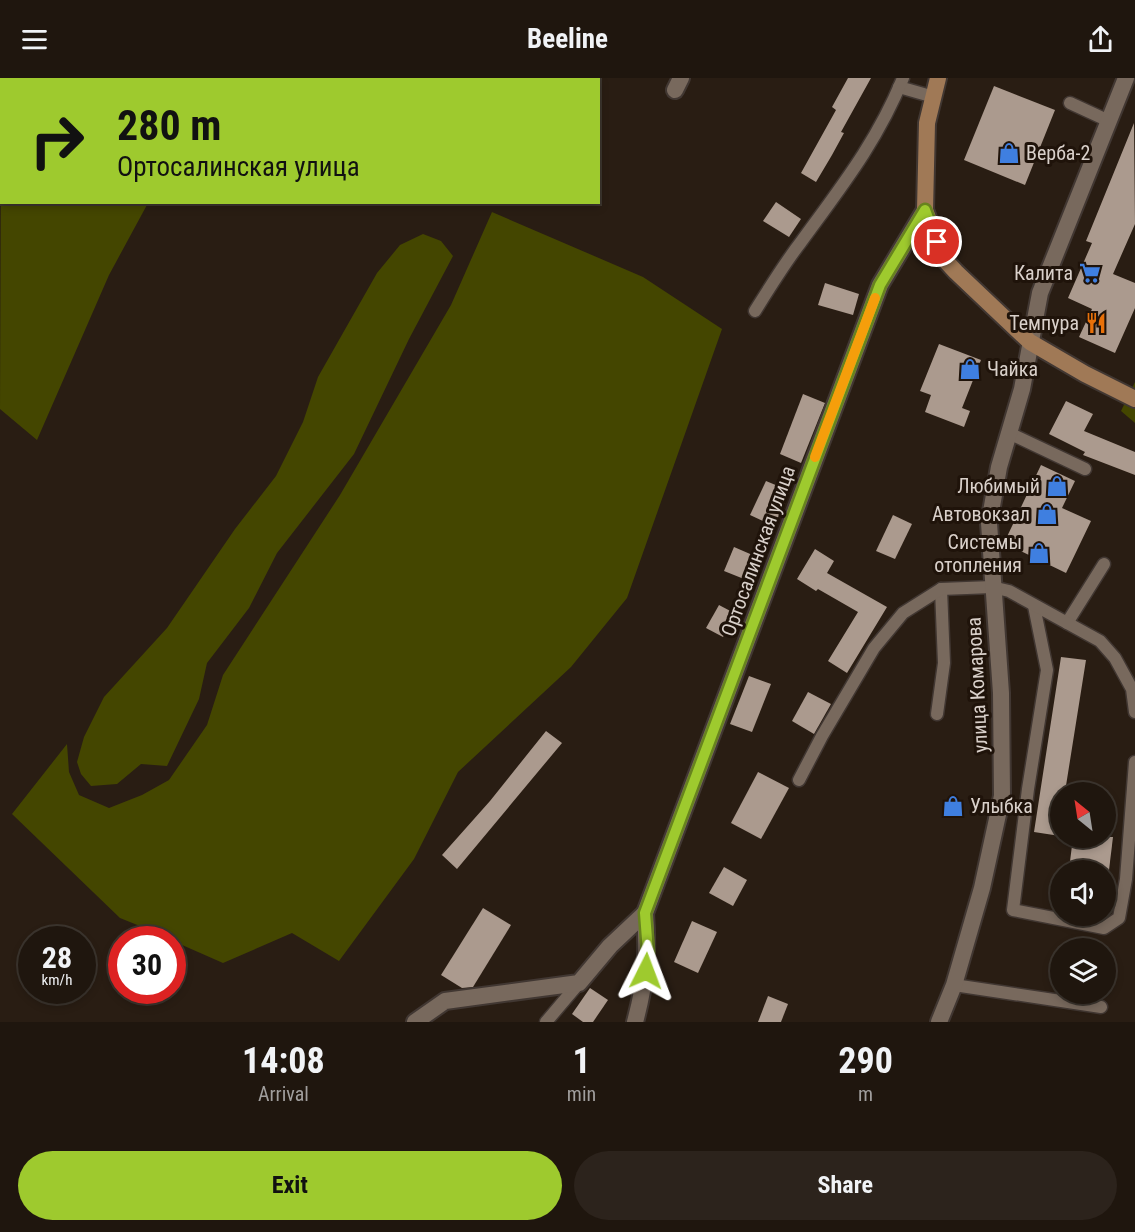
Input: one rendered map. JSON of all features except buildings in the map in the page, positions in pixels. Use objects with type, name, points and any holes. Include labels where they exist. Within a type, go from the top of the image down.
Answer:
[{"type":"main road","name":"Ортосалинская улица","points":[[938,78],[927,123],[925,210],[943,258],[1030,342],[1135,399]]},
{"type":"street","name":"улица Комарова","points":[[939,1022],[954,985],[982,888],[1002,796],[1001,693],[989,523],[999,467],[1022,389],[1040,293],[1126,78]]},
{"type":"street","name":"Ортосалинская улица","points":[[635,1022],[644,990],[648,952],[645,913],[880,285],[925,210]]},
{"type":"street","name":"Ортосалинская улица","points":[[579,983],[610,946],[645,913]]},
{"type":"street","points":[[415,1022],[445,1001],[579,983]]},
{"type":"lane","points":[[754,311],[801,241],[855,168],[893,103],[901,83],[934,97]]},
{"type":"lane","points":[[1070,103],[1109,121]]},
{"type":"lane","points":[[1009,433],[1085,469]]},
{"type":"lane","points":[[1066,623],[1104,564]]},
{"type":"lane","points":[[799,780],[874,648],[903,613],[941,589],[992,587],[1009,591],[1100,641],[1115,658],[1132,689],[1135,712]]},
{"type":"lane","points":[[937,714],[944,663],[941,589]]},
{"type":"lane","points":[[1034,606],[1047,670],[1028,789],[1013,910],[1104,928],[1119,918],[1126,879],[1135,762]]},
{"type":"lane","name":"Ортосалинская улица","points":[[546,1022],[579,983]]},
{"type":"lane","points":[[954,985],[1101,1007]]},
{"type":"shaded area","points":[[1,204],[147,204],[109,275],[37,440],[0,409]]},
{"type":"shaded area","points":[[492,212],[643,277],[722,329],[627,598],[571,667],[458,772],[414,859],[339,961],[292,933],[223,963],[186,947],[186,926],[140,926],[120,918],[12,814],[67,744],[69,772],[79,795],[109,808],[142,795],[169,780],[207,725],[223,675],[340,495],[451,305]]},
{"type":"shaded area","points":[[423,234],[441,241],[453,256],[409,339],[354,454],[277,553],[249,608],[207,663],[199,699],[167,766],[141,764],[117,784],[91,786],[81,774],[77,762],[84,737],[104,697],[167,628],[235,529],[276,476],[303,422],[318,377],[377,273],[400,245]]},
{"type":"shaded area","points":[[1135,382],[1135,423],[1121,411]]},
{"type":"slow traffic","points":[[815,457],[875,298]]},
{"type":"place","name":"Верба-2","points":[[1009,153]]},
{"type":"place","name":"Калита","points":[[1090,273]]},
{"type":"place","name":"Темпура","points":[[1096,323]]},
{"type":"place","name":"Чайка","points":[[970,369]]},
{"type":"place","name":"Любимый","points":[[1057,486]]},
{"type":"place","name":"Автовокзал","points":[[1047,514]]},
{"type":"place","name":"Системы отопления","points":[[1039,553]]},
{"type":"place","name":"Улыбка","points":[[953,806]]},
{"type":"route","points":[[646,971],[648,952],[645,913],[880,285],[925,210],[937,242]]}]
